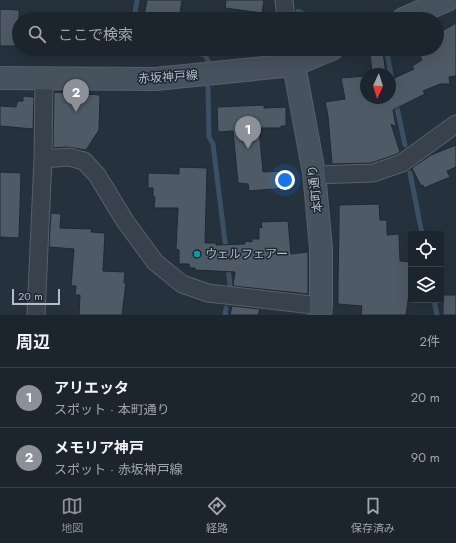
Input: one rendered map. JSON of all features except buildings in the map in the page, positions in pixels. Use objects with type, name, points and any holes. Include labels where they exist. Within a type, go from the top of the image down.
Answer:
[{"type":"main road","points":[[419,12],[447,0]]},
{"type":"main road","name":"赤坂神戸線","points":[[0,78],[155,79],[293,57]]},
{"type":"main road","name":"本町通り","points":[[293,57],[314,175],[321,248],[320,310]]},
{"type":"street","points":[[284,0],[285,12]]},
{"type":"street","points":[[36,315],[43,159],[44,78]]},
{"type":"street","points":[[314,175],[373,173],[402,163],[456,124]]},
{"type":"street","points":[[43,159],[69,157],[84,161],[97,175],[125,222],[154,262],[182,284],[208,293],[320,310]]},
{"type":"waterway","points":[[135,12],[137,0]]},
{"type":"waterway","points":[[206,56],[208,61]]},
{"type":"waterway","points":[[388,56],[390,68]]},
{"type":"waterway","points":[[208,88],[209,137],[213,144],[226,250]]},
{"type":"waterway","points":[[396,103],[405,145]]},
{"type":"waterway","points":[[410,173],[421,231]]},
{"type":"waterway","points":[[228,266],[230,285]]},
{"type":"waterway","points":[[435,303],[437,315]]},
{"type":"waterway","points":[[225,315],[226,308]]},
{"type":"place","name":"メモリア神戸","points":[[76,112]]},
{"type":"place","name":"アリエッタ","points":[[248,149]]},
{"type":"place","name":"ウェルフェアー","points":[[197,254]]}]
